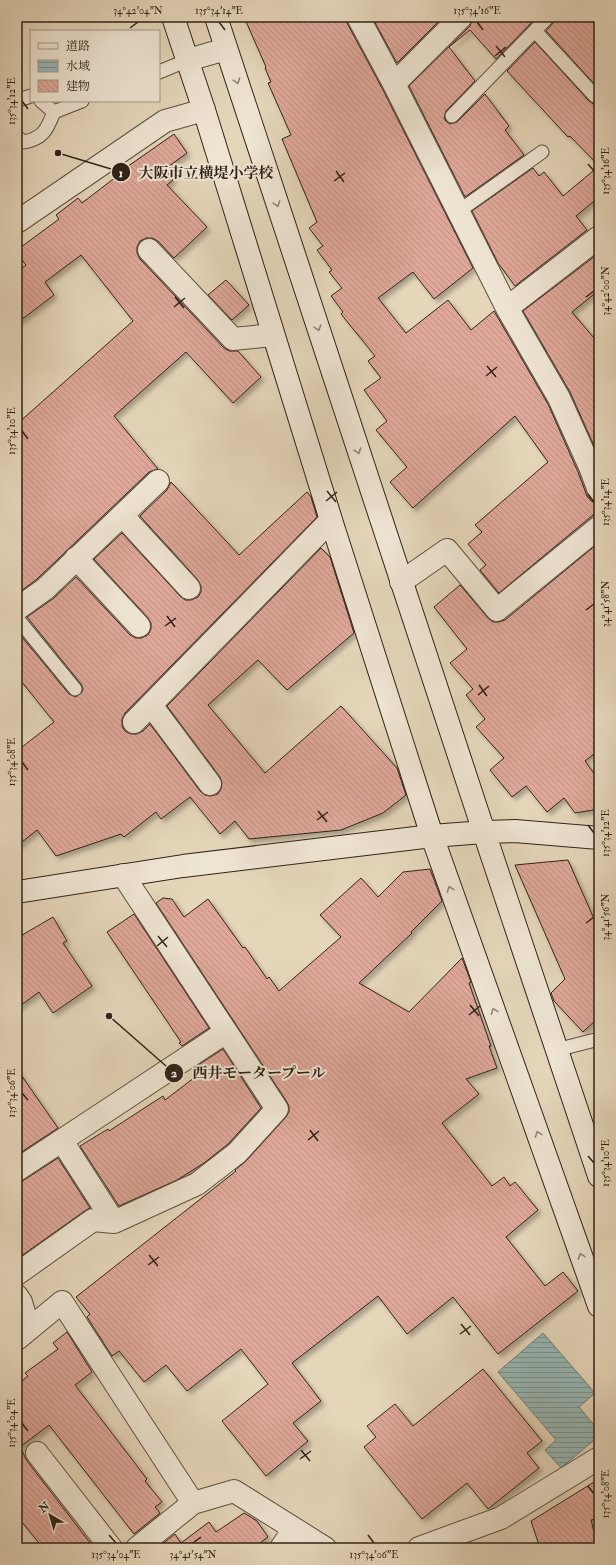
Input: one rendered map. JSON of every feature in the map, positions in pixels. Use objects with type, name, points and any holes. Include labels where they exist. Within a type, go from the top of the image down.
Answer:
[{"type":"street","points":[[173,17],[204,110],[331,520],[432,836],[599,1306]]},
{"type":"street","points":[[216,17],[401,582],[599,1176]]},
{"type":"street","points":[[358,17],[394,84],[507,308],[559,398],[590,467],[599,491]]},
{"type":"street","points":[[394,84],[461,17]]},
{"type":"street","points":[[188,60],[226,49]]},
{"type":"street","points":[[17,222],[165,121],[204,110]]},
{"type":"street","points":[[507,308],[599,237]]},
{"type":"street","points":[[149,250],[233,340],[273,335]]},
{"type":"street","points":[[17,609],[45,589],[158,481]]},
{"type":"street","points":[[122,515],[189,588]]},
{"type":"street","points":[[134,722],[331,520]]},
{"type":"street","points":[[401,582],[447,550],[498,610],[599,527]]},
{"type":"street","points":[[76,558],[139,626]]},
{"type":"street","points":[[151,705],[210,784]]},
{"type":"street","points":[[17,892],[190,865],[432,836],[515,831],[599,838]]},
{"type":"street","points":[[17,1274],[93,1220],[114,1222],[197,1184],[237,1153],[277,1109],[123,875]]},
{"type":"street","points":[[17,1170],[226,1032]]},
{"type":"street","points":[[62,1141],[114,1222]]},
{"type":"street","points":[[17,1296],[21,1302],[23,1334]]},
{"type":"street","points":[[23,1334],[62,1302],[193,1503]]},
{"type":"street","points":[[37,1453],[111,1548]]},
{"type":"street","points":[[418,1548],[501,1518],[599,1458]]},
{"type":"street","points":[[137,1548],[193,1503],[234,1491],[325,1548]]},
{"type":"street","points":[[281,1548],[294,1529]]},
{"type":"lane","points":[[452,116],[548,17]]},
{"type":"lane","points":[[535,31],[595,96]]},
{"type":"lane","points":[[160,72],[188,60]]},
{"type":"lane","points":[[17,101],[30,96]]},
{"type":"lane","points":[[42,102],[54,112]]},
{"type":"lane","points":[[17,137],[24,142],[35,140],[46,130],[54,112],[79,102]]},
{"type":"lane","points":[[459,211],[542,152]]},
{"type":"lane","points":[[17,618],[74,689]]},
{"type":"lane","points":[[556,1050],[599,1039]]},
{"type":"water","points":[[543,1333],[595,1393],[579,1407],[599,1431],[599,1436],[561,1468],[545,1450],[556,1440],[498,1372]]},
{"type":"building","points":[[244,17],[346,17],[347,23],[383,90],[473,268],[434,299],[413,272],[378,298],[406,333],[448,300],[471,330],[494,311],[548,404],[587,496],[591,501],[599,503],[599,510],[499,593],[480,570],[486,565],[468,544],[482,532],[475,525],[548,462],[515,416],[413,508],[390,482],[407,467],[376,430],[387,421],[364,390],[381,378],[368,361],[375,356],[341,314],[343,312],[331,296],[342,288],[329,272],[332,270],[317,250],[323,246],[309,228],[317,222],[282,139],[291,135],[268,83],[271,82],[265,68],[266,67]]},
{"type":"building","points":[[372,17],[443,17],[397,63]]},
{"type":"building","points":[[473,17],[537,17],[496,59],[470,30],[449,47],[475,81],[446,111],[444,118],[446,121],[450,124],[457,122],[485,94],[509,126],[505,130],[524,155],[465,197],[409,86],[470,26]]},
{"type":"building","points":[[556,17],[599,17],[599,89],[546,31],[554,22]]},
{"type":"building","points":[[535,42],[589,101],[593,104],[599,103],[599,166],[570,136],[568,137],[507,71]]},
{"type":"building","points":[[174,134],[187,153],[165,169],[173,180],[167,185],[207,227],[174,258],[158,241],[152,238],[146,238],[140,241],[137,247],[137,253],[140,259],[224,348],[229,351],[238,351],[261,377],[233,403],[186,352],[114,416],[158,469],[149,472],[37,579],[17,594],[17,424],[133,321],[81,255],[45,282],[54,295],[17,323],[17,272],[26,265],[17,253],[17,250],[59,219],[56,215],[78,198],[82,203],[125,170],[124,169]]},
{"type":"building","points":[[599,166],[599,197],[576,216],[587,230],[515,286],[498,263],[472,211],[533,168],[539,176],[544,172],[563,196]]},
{"type":"building","points":[[599,253],[599,290],[572,312],[599,344],[599,457],[570,392],[523,311]]},
{"type":"building","points":[[226,280],[249,305],[232,320],[208,295]]},
{"type":"building","points":[[171,482],[239,555],[307,492],[311,497],[317,517],[125,713],[122,719],[122,726],[125,731],[131,734],[137,734],[143,731],[150,724],[200,791],[205,795],[211,796],[218,794],[222,783],[220,777],[167,706],[321,548],[330,557],[354,633],[287,690],[258,660],[208,705],[265,773],[341,706],[397,768],[406,795],[383,813],[341,830],[249,839],[235,821],[220,834],[190,797],[161,819],[156,812],[124,837],[121,834],[56,856],[37,830],[17,846],[17,751],[54,722],[17,676],[17,631],[69,694],[76,697],[82,692],[83,688],[81,684],[27,617],[54,598],[76,577],[130,635],[136,638],[141,638],[148,635],[151,629],[151,623],[148,618],[94,559],[122,533],[180,596],[185,600],[191,600],[198,597],[201,592],[201,586],[198,580],[140,516],[167,490]]},
{"type":"building","points":[[596,545],[599,549],[599,750],[585,761],[599,780],[599,805],[593,810],[575,813],[564,798],[547,812],[526,786],[512,797],[490,770],[504,758],[476,727],[485,719],[466,695],[473,689],[450,663],[467,649],[434,607],[460,585],[493,622],[505,620]]},
{"type":"building","points":[[568,860],[599,930],[599,1017],[583,1032],[554,1001],[551,993],[565,979],[515,865]]},
{"type":"building","points":[[430,869],[442,901],[411,932],[412,933],[359,983],[409,1012],[462,958],[471,982],[469,983],[497,1068],[466,1079],[479,1094],[442,1123],[492,1186],[504,1177],[510,1186],[515,1182],[538,1210],[506,1237],[545,1286],[563,1272],[578,1291],[498,1354],[453,1297],[407,1334],[378,1296],[292,1363],[321,1401],[293,1423],[308,1441],[266,1476],[222,1421],[268,1384],[241,1349],[187,1391],[166,1365],[144,1382],[119,1351],[112,1356],[87,1317],[90,1314],[76,1297],[236,1171],[235,1170],[246,1161],[289,1112],[287,1102],[156,903],[163,898],[172,899],[184,917],[208,899],[243,948],[245,947],[267,979],[269,977],[279,991],[341,937],[320,915],[361,878],[378,897],[403,872]]},
{"type":"building","points":[[134,914],[209,1028],[182,1046],[179,1043],[181,1042],[107,932]]},
{"type":"building","points":[[53,917],[67,941],[63,943],[92,986],[53,1013],[39,992],[17,1008],[17,938]]},
{"type":"building","points":[[223,1049],[261,1108],[228,1144],[204,1163],[177,1180],[119,1206],[80,1146],[108,1129],[109,1131],[163,1096],[165,1100],[199,1074],[195,1067]]},
{"type":"building","points":[[17,1069],[58,1128],[17,1155]]},
{"type":"building","points":[[58,1158],[90,1208],[17,1259],[17,1182],[24,1180]]},
{"type":"building","points":[[67,1332],[92,1372],[75,1385],[147,1479],[145,1481],[162,1502],[155,1507],[160,1513],[134,1534],[49,1425],[20,1447],[27,1461],[94,1548],[43,1548],[17,1516],[17,1385],[28,1376],[25,1373],[58,1349],[53,1343]]},
{"type":"building","points":[[483,1369],[542,1441],[527,1453],[539,1468],[488,1509],[467,1483],[422,1519],[364,1447],[376,1437],[367,1426],[395,1404],[413,1426]]},
{"type":"building","points":[[599,1479],[599,1518],[591,1520],[598,1548],[540,1548],[531,1521]]},
{"type":"building","points":[[244,1513],[257,1521],[268,1537],[253,1548],[157,1548],[175,1534],[181,1543],[209,1522],[216,1532]]},
{"type":"place","name":"大阪市立横堤小学校","points":[[58,153]]},
{"type":"place","name":"西井モータープール","points":[[109,1016]]}]
